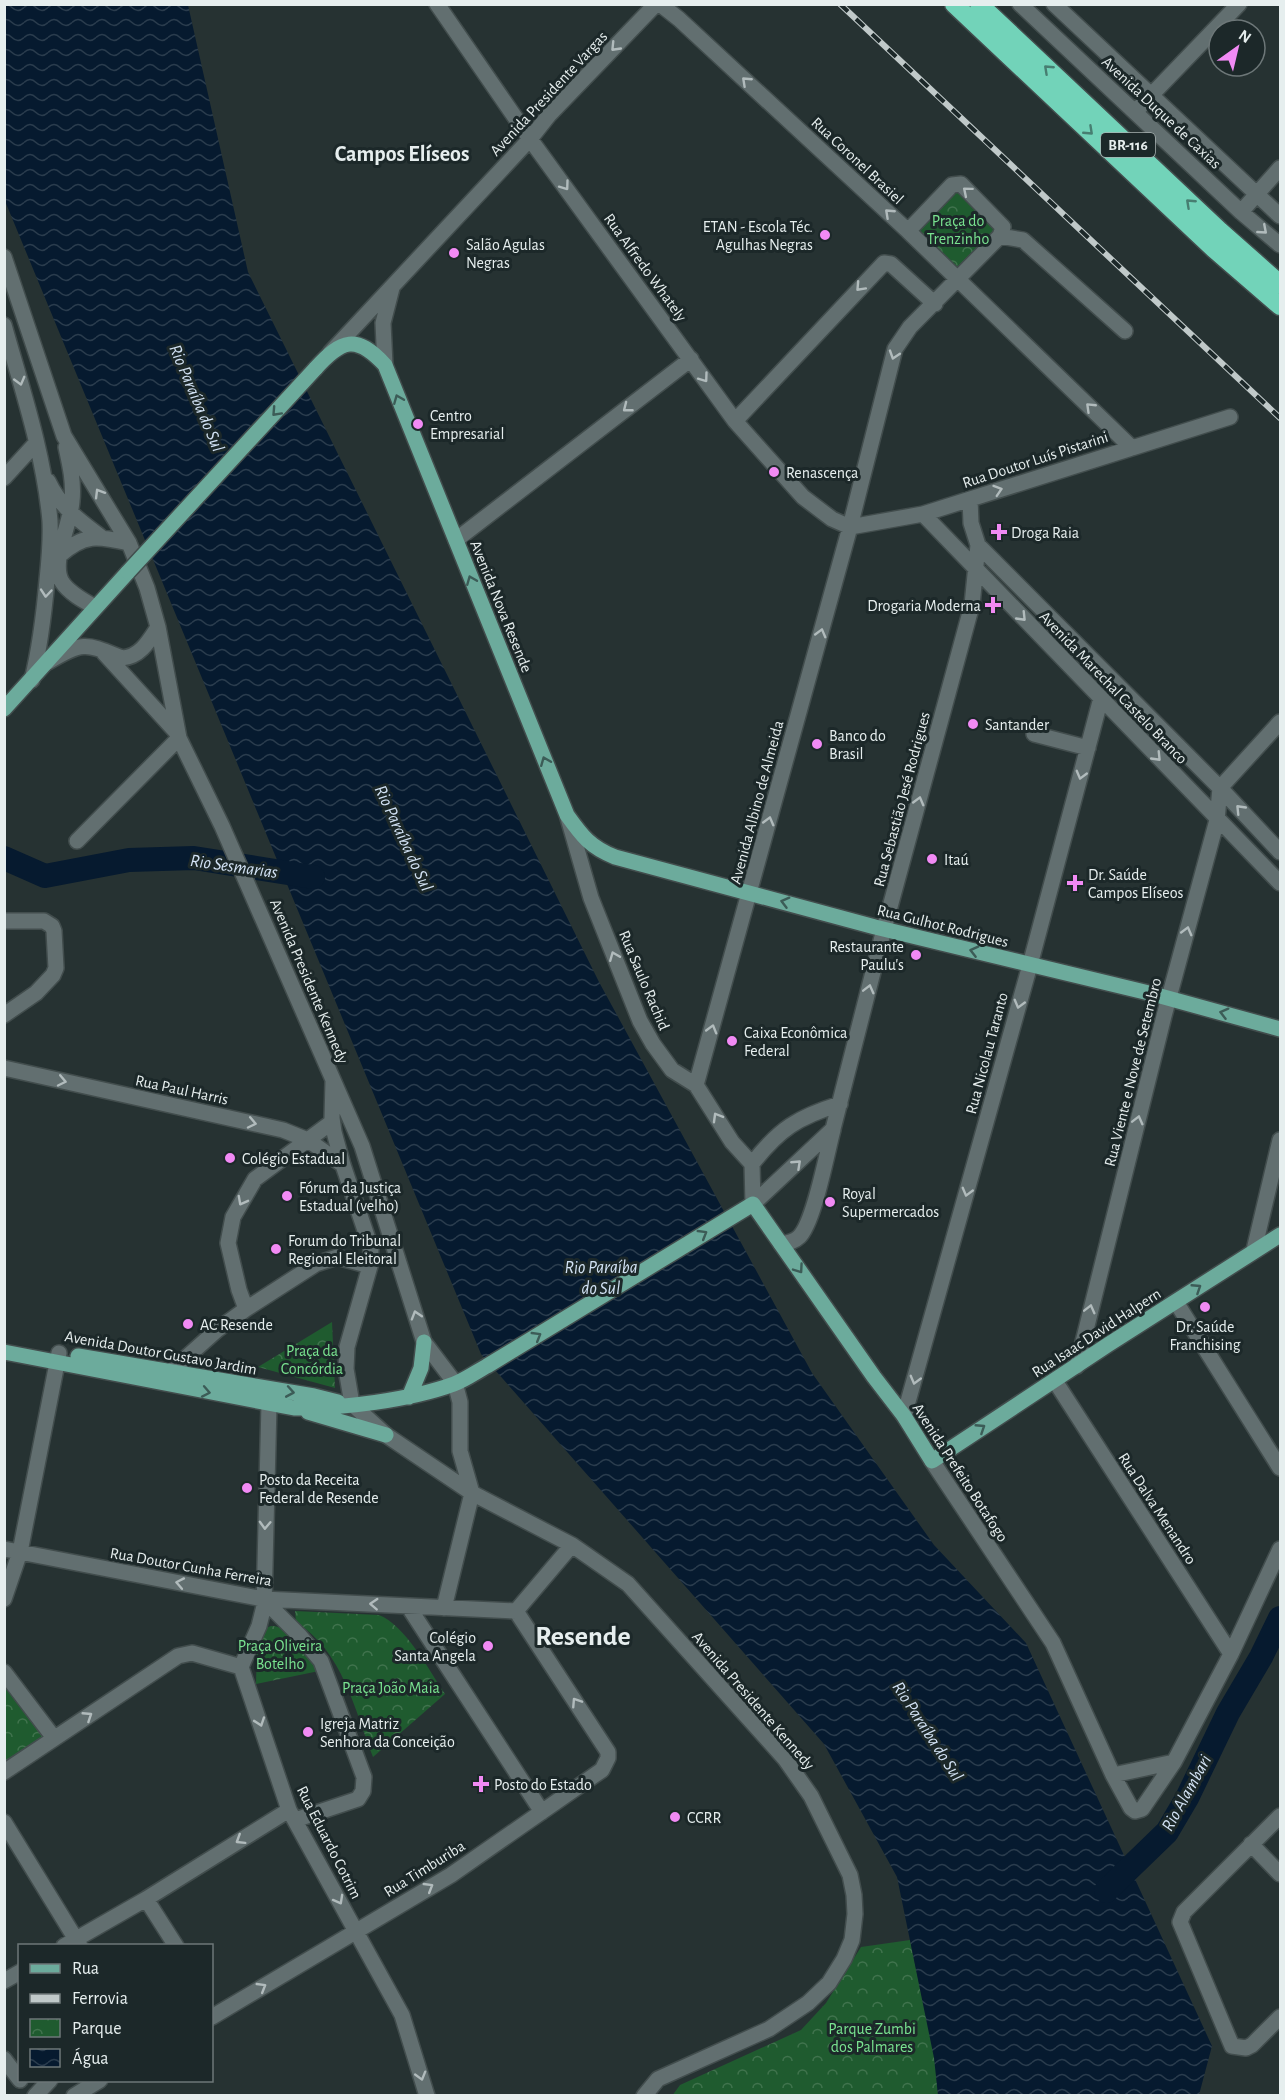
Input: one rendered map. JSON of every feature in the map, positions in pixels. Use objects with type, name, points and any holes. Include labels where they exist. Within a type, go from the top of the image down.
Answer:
[{"type":"highway","name":"BR-116","points":[[954,4],[1214,249],[1281,306]]},
{"type":"highway","name":"BR-116","points":[[979,4],[1220,231],[1281,284]]},
{"type":"highway","points":[[1220,231],[1281,267]]},
{"type":"main road","points":[[1214,249],[1281,315]]},
{"type":"main road","points":[[4,709],[328,354],[349,344],[358,344],[373,352],[385,365]]},
{"type":"main road","name":"Avenida Nova Resende","points":[[385,365],[567,815],[581,834],[599,851]]},
{"type":"main road","name":"Rua Gulhot Rodrigues","points":[[599,851],[884,929],[1170,999],[1281,1029]]},
{"type":"main road","name":"Avenida Prefeito Botafogo","points":[[753,1204],[874,1377],[904,1416],[933,1461]]},
{"type":"main road","name":"Avenida Doutor Gustavo Jardim","points":[[167,1378],[269,1404],[294,1408],[324,1408],[409,1397],[455,1383],[487,1366],[753,1204]]},
{"type":"main road","name":"Rua Isaac David Halpern","points":[[933,1461],[1254,1250],[1281,1235]]},
{"type":"main road","name":"Avenida Doutor Gustavo Jardim","points":[[4,1342],[58,1358]]},
{"type":"main road","points":[[409,1397],[421,1368],[424,1342]]},
{"type":"main road","name":"Avenida Doutor Gustavo Jardim","points":[[4,1352],[58,1358],[167,1378],[314,1396],[349,1404]]},
{"type":"main road","points":[[294,1408],[386,1435]]},
{"type":"street","name":"Rua Alfredo Whately","points":[[437,4],[530,139],[735,421],[803,497],[832,519],[850,527]]},
{"type":"street","name":"Avenida Presidente Vargas","points":[[328,354],[549,116],[658,4]]},
{"type":"street","name":"Rua Coronel Brasiel","points":[[658,4],[696,35],[908,231],[1132,448]]},
{"type":"street","name":"Avenida Duque de Caxias","points":[[1020,4],[1281,246]]},
{"type":"street","name":"Avenida Duque de Caxias","points":[[1054,4],[1281,216]]},
{"type":"street","points":[[1135,112],[1239,4]]},
{"type":"street","points":[[1242,212],[1281,168]]},
{"type":"street","points":[[908,231],[952,185],[961,184],[1002,223],[1000,236],[1023,240],[1125,332]]},
{"type":"street","name":"Avenida Albino de Almeida","points":[[696,1085],[850,527],[895,349],[910,327],[1000,236]]},
{"type":"street","points":[[4,257],[64,436],[73,480],[71,515],[59,556],[58,570],[62,582],[69,590],[95,608]]},
{"type":"street","points":[[735,421],[884,264],[891,264],[934,304]]},
{"type":"street","points":[[385,365],[383,323],[392,285]]},
{"type":"street","points":[[4,325],[43,469],[50,521],[50,551],[40,648],[32,680]]},
{"type":"street","points":[[456,540],[690,359]]},
{"type":"street","name":"Rua Doutor Luís Pistarini","points":[[850,527],[923,514],[1230,417]]},
{"type":"street","name":"Avenida Presidente Kennedy","points":[[64,436],[129,543],[147,588],[158,627],[178,735],[253,894],[362,1146],[424,1342],[455,1383],[460,1401],[460,1451],[472,1493]]},
{"type":"street","points":[[4,478],[36,444]]},
{"type":"street","points":[[43,469],[54,493],[71,515],[101,537]]},
{"type":"street","points":[[970,499],[971,523],[978,545]]},
{"type":"street","name":"Avenida Marechal Castelo Branco","points":[[923,514],[1281,884]]},
{"type":"street","points":[[59,556],[81,540],[101,537],[129,543]]},
{"type":"street","name":"Avenida Marechal Castelo Branco","points":[[978,545],[1281,852]]},
{"type":"street","name":"Rua Sebastião Jesé Rodrigues","points":[[782,1244],[799,1238],[807,1222],[833,1130],[884,929],[972,605],[978,545]]},
{"type":"street","points":[[46,663],[79,646],[128,658],[145,647],[158,627]]},
{"type":"street","name":"Avenida Presidente Kennedy","points":[[102,650],[178,735]]},
{"type":"street","name":"Rua Nicolau Taranto","points":[[904,1416],[1030,965],[1101,698]]},
{"type":"street","points":[[1220,788],[1281,722]]},
{"type":"street","points":[[77,841],[178,735]]},
{"type":"street","points":[[1034,735],[1088,748]]},
{"type":"street","name":"Rua Viente e Nove de Setembro","points":[[1077,1366],[1217,820],[1220,788]]},
{"type":"street","name":"Rua Saulo Rachid","points":[[567,815],[591,898],[640,1021],[672,1070],[696,1085],[732,1142],[752,1164]]},
{"type":"street","points":[[4,921],[44,921],[49,924],[54,931],[56,968],[50,981],[4,1015]]},
{"type":"street","name":"Rua Paul Harris","points":[[4,1068],[283,1130],[308,1140],[341,1158]]},
{"type":"street","name":"Avenida Presidente Kennedy","points":[[333,1081],[332,1122],[341,1158],[371,1248],[370,1266],[347,1347],[349,1404],[386,1435],[472,1493],[572,1545],[628,1584],[785,1759],[811,1796],[850,1875],[855,1914],[852,1940],[844,1959],[828,1983],[808,2003],[769,2030],[658,2079],[644,2096]]},
{"type":"street","points":[[753,1204],[752,1164],[773,1139],[796,1121],[811,1113],[840,1104]]},
{"type":"street","points":[[246,1309],[228,1243],[233,1217],[255,1179],[332,1122]]},
{"type":"street","points":[[753,1204],[833,1130]]},
{"type":"street","points":[[1254,1250],[1281,1140]]},
{"type":"street","points":[[341,1158],[350,1144],[362,1146]]},
{"type":"street","points":[[167,1378],[217,1330],[246,1309],[327,1259],[337,1257],[370,1266]]},
{"type":"street","points":[[1176,1302],[1281,1468]]},
{"type":"street","points":[[4,1599],[12,1550],[58,1358]]},
{"type":"street","name":"Rua Dalva Menandro","points":[[1055,1381],[1231,1654]]},
{"type":"street","points":[[4,1772],[186,1653],[241,1667],[259,1626],[264,1606],[269,1404]]},
{"type":"street","name":"Avenida Prefeito Botafogo","points":[[933,1461],[1053,1643],[1113,1775],[1131,1808],[1138,1811],[1142,1809],[1174,1762]]},
{"type":"street","points":[[444,1608],[472,1493]]},
{"type":"street","points":[[516,1611],[572,1545]]},
{"type":"street","points":[[1113,1775],[1174,1762],[1231,1654],[1281,1549]]},
{"type":"street","name":"Rua Doutor Cunha Ferreira","points":[[12,1550],[263,1599],[516,1611]]},
{"type":"street","points":[[4,1822],[73,1943],[292,1815],[358,1799],[365,1784],[363,1771],[321,1661],[263,1599]]},
{"type":"street","points":[[408,1606],[542,1812]]},
{"type":"street","name":"Rua Timburiba","points":[[214,2010],[357,1931],[450,1875],[602,1770],[608,1758],[608,1752],[516,1611]]},
{"type":"street","name":"Rua Eduardo Cotrim","points":[[241,1667],[292,1815],[402,2015],[427,2096]]},
{"type":"street","points":[[4,1672],[54,1738]]},
{"type":"street","points":[[1281,1816],[1184,1912],[1180,1922],[1232,2046],[1246,2048],[1252,2045],[1281,2017]]},
{"type":"street","points":[[1251,1844],[1281,1875]]},
{"type":"street","points":[[146,1899],[175,1944]]},
{"type":"street","points":[[4,1981],[18,1973]]},
{"type":"street","points":[[4,2059],[18,2077]]},
{"type":"street","points":[[22,2082],[33,2096],[48,2082]]},
{"type":"street","points":[[74,2096],[97,2082]]},
{"type":"green space","name":"Praça do Trenzinho","points":[[957,186],[1001,228],[958,274],[916,230]]},
{"type":"green space","name":"Praça da Concórdia","points":[[332,1322],[335,1388],[258,1367]]},
{"type":"green space","name":"Praça João Maia","points":[[295,1611],[379,1615],[389,1620],[416,1649],[445,1694],[373,1757],[353,1701],[336,1665],[312,1634],[296,1622]]},
{"type":"green space","name":"Praça Oliveira Botelho","points":[[279,1627],[293,1636],[319,1671],[256,1684],[257,1647],[266,1628]]},
{"type":"green space","points":[[4,1679],[47,1735],[4,1764]]},
{"type":"green space","name":"Parque Zumbi dos Palmares","points":[[910,1940],[935,2058],[938,2095],[672,2096],[680,2085],[801,2030],[826,2003],[861,1947]]},
{"type":"water","name":"Rio Paraíba do Sul","points":[[4,5],[188,5],[248,272],[599,982],[812,1373],[934,1545],[1026,1643],[1212,2046],[1199,2095],[938,2095],[934,2058],[897,1877],[824,1744],[481,1354],[5,201]]},
{"type":"waterway","name":"Rio Sesmarias","points":[[4,858],[45,876],[129,860],[194,858],[313,877]]},
{"type":"waterway","name":"Rio Alambari","points":[[1106,1891],[1167,1832],[1187,1798],[1228,1713],[1261,1657],[1280,1618]]},
{"type":"railway","points":[[840,4],[1280,418]]},
{"type":"place","name":"ETAN - Escola Téc. Agulhas Negras","points":[[825,235]]},
{"type":"place","name":"Salão Agulas Negras","points":[[454,253]]},
{"type":"place","name":"Centro Empresarial","points":[[418,424]]},
{"type":"place","name":"Renascença","points":[[774,472]]},
{"type":"place","name":"Droga Raia","points":[[999,532]]},
{"type":"place","name":"Drogaria Moderna","points":[[993,605]]},
{"type":"place","name":"Santander","points":[[973,724]]},
{"type":"place","name":"Banco do Brasil","points":[[817,744]]},
{"type":"place","name":"Itaú","points":[[932,859]]},
{"type":"place","name":"Dr. Saúde Campos Elíseos","points":[[1075,883]]},
{"type":"place","name":"Restaurante Paulu's","points":[[916,955]]},
{"type":"place","name":"Caixa Econômica Federal","points":[[732,1041]]},
{"type":"place","name":"Colégio Estadual","points":[[230,1158]]},
{"type":"place","name":"Fórum da Justiça Estadual (velho)","points":[[287,1196]]},
{"type":"place","name":"Royal Supermercados","points":[[830,1202]]},
{"type":"place","name":"Forum do Tribunal Regional Eleitoral","points":[[276,1249]]},
{"type":"place","name":"Dr. Saúde Franchising","points":[[1205,1307]]},
{"type":"place","name":"AC Resende","points":[[188,1324]]},
{"type":"place","name":"Posto da Receita Federal de Resende","points":[[247,1488]]},
{"type":"place","name":"Colégio Santa Angela","points":[[488,1646]]},
{"type":"place","name":"Igreja Matriz Senhora da Conceição","points":[[308,1732]]},
{"type":"place","name":"Posto do Estado","points":[[481,1784]]},
{"type":"place","name":"CCRR","points":[[675,1817]]},
{"type":"district","name":"Campos Elíseos","points":[[402,153]]},
{"type":"district","name":"Resende","points":[[583,1635]]}]
